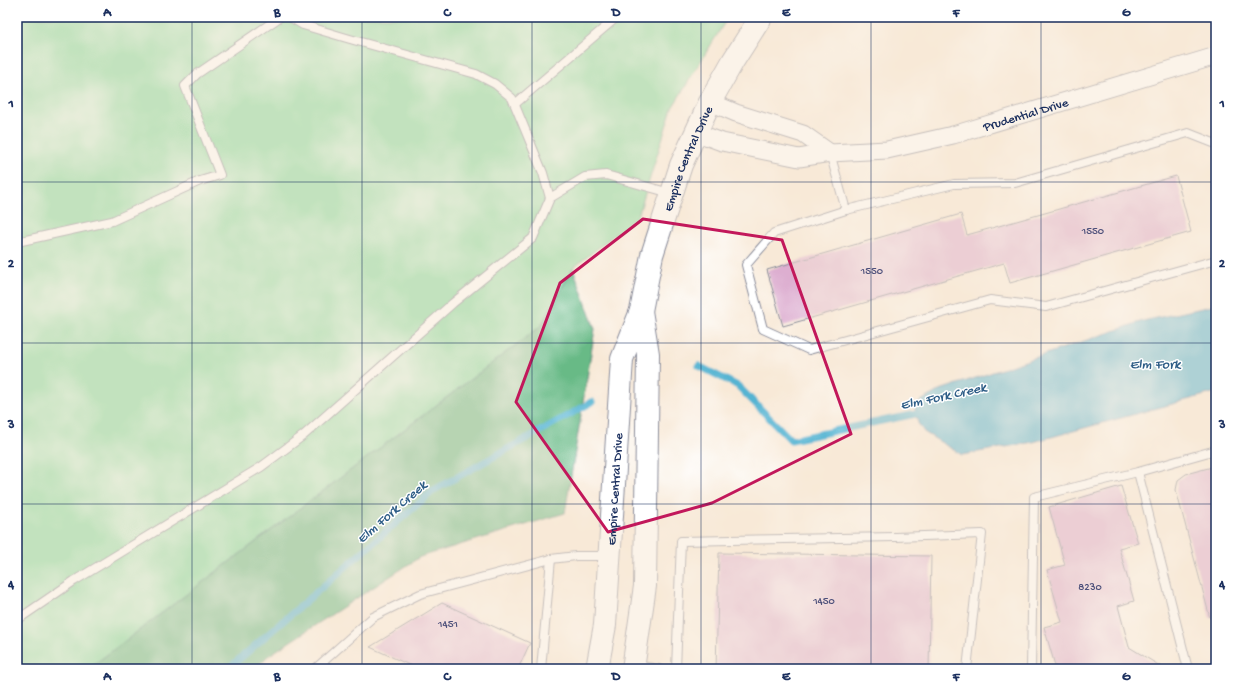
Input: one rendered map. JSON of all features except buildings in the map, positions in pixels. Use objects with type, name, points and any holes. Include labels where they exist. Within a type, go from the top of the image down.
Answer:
[{"type":"street","name":"Empire Central Drive","points":[[597,669],[605,625],[622,359],[640,311],[652,255],[670,193],[695,132],[710,102],[733,60],[761,17]]},
{"type":"street","name":"Prudential Drive","points":[[695,132],[722,142],[799,158],[830,153],[887,150],[953,134],[1216,56]]},
{"type":"street","points":[[710,102],[736,113],[803,134],[830,153]]},
{"type":"street","name":"Empire Central Drive","points":[[634,667],[645,586],[648,354],[640,311]]},
{"type":"lane","points":[[17,242],[112,221],[200,181],[220,175],[185,86],[197,74],[280,17]]},
{"type":"lane","points":[[290,17],[303,24],[350,39],[476,74],[495,84],[512,98],[515,104],[543,173],[550,198]]},
{"type":"lane","points":[[515,104],[617,17]]},
{"type":"lane","points":[[1216,144],[1188,133],[1015,183],[954,184],[846,210],[774,234],[746,265],[763,329],[809,350],[990,300],[1046,307],[1216,260]]},
{"type":"lane","points":[[830,153],[846,210]]},
{"type":"lane","points":[[17,620],[74,581],[261,467],[304,435],[453,303],[533,238],[550,198],[585,177],[606,175],[670,193]]},
{"type":"lane","points":[[1031,669],[1034,497],[1138,472],[1216,450]]},
{"type":"lane","points":[[1138,472],[1188,669]]},
{"type":"lane","points":[[676,669],[681,541],[982,534],[967,669]]},
{"type":"lane","points":[[315,669],[373,617],[420,594],[551,559],[576,556],[610,556]]},
{"type":"lane","points":[[541,669],[551,559]]},
{"type":"lane","points":[[634,667],[659,669]]},
{"type":"highlighted area","points":[[643,219],[782,240],[851,434],[712,503],[608,532],[516,402],[560,283]]},
{"type":"green space","points":[[17,17],[728,17],[672,108],[638,216],[573,268],[541,326],[88,669],[17,669]]},
{"type":"green space","points":[[573,268],[595,329],[565,513],[420,557],[268,656],[254,669],[88,669],[541,326]]},
{"type":"water","name":"Elm Fork","points":[[1216,305],[1216,392],[1033,442],[962,455],[924,432],[918,423],[915,408],[921,401],[940,390],[1143,321]]},
{"type":"waterway","name":"Elm Fork Creek","points":[[699,366],[738,386],[791,440],[925,412]]},
{"type":"waterway","name":"Elm Fork Creek","points":[[228,669],[434,490],[592,402]]}]
